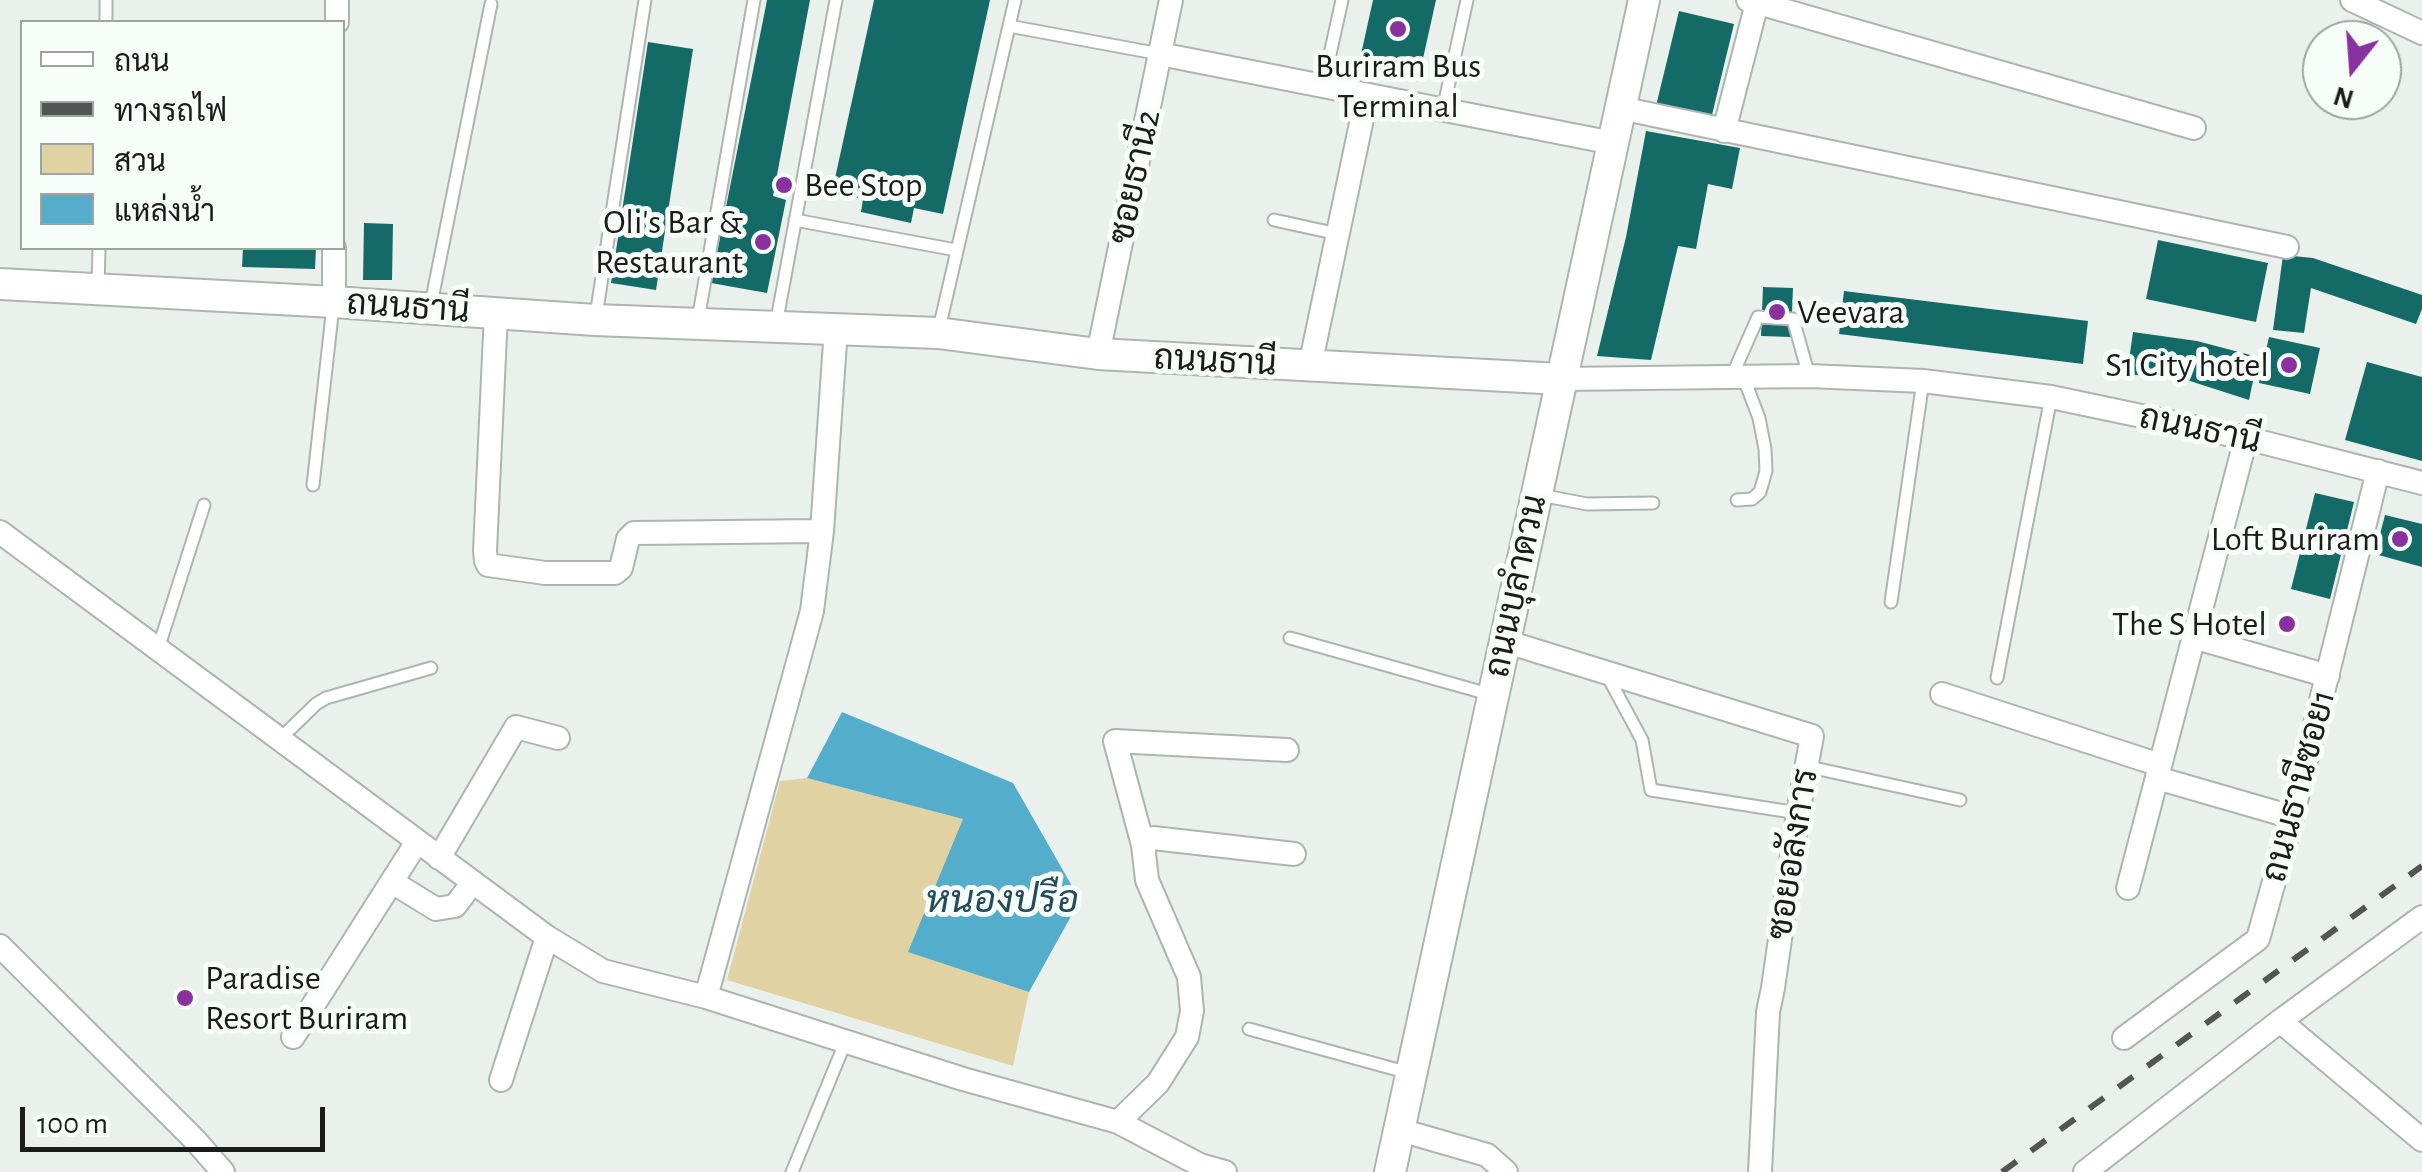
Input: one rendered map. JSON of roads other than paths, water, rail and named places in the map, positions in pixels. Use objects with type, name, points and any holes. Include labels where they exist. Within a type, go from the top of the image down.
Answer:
[{"type":"street","name":"ซอยธานี2","points":[[1098,354],[1171,0]]},
{"type":"street","name":"ถนนบุลำดวน","points":[[1390,1172],[1644,0]]},
{"type":"street","points":[[2352,0],[2422,33]]},
{"type":"street","points":[[1724,131],[1752,1],[2194,128]]},
{"type":"street","points":[[1160,54],[1612,143]]},
{"type":"street","points":[[1310,366],[1367,95]]},
{"type":"street","points":[[1620,108],[2287,247]]},
{"type":"street","points":[[334,250],[334,302]]},
{"type":"street","name":"ถนนธานี","points":[[0,284],[595,320],[938,334],[1098,354],[1561,379],[1809,376],[1923,381],[2051,397],[2246,438],[2422,483]]},
{"type":"street","points":[[496,313],[485,552],[488,565],[546,572],[615,573],[634,533],[822,531]]},
{"type":"street","points":[[706,997],[812,611],[822,531],[836,328]]},
{"type":"street","points":[[2128,888],[2246,438]]},
{"type":"street","name":"ถนนธานีซอย1","points":[[2124,1038],[2258,940],[2378,471]]},
{"type":"street","points":[[0,532],[547,938],[602,971],[706,997],[845,1043],[1118,1122],[1200,1165],[1225,1172]]},
{"type":"street","points":[[2194,638],[2328,676]]},
{"type":"street","name":"ซอยอลังการ","points":[[1504,640],[1812,736],[1768,1012],[1760,1172]]},
{"type":"street","points":[[1942,694],[2292,817]]},
{"type":"street","points":[[439,858],[516,727],[558,738]]},
{"type":"street","points":[[1118,1122],[1158,1083],[1187,1037],[1192,1010],[1189,977],[1147,880],[1115,741],[1286,750]]},
{"type":"street","points":[[1142,845],[1153,838],[1294,854]]},
{"type":"street","points":[[293,1037],[417,842]]},
{"type":"street","points":[[392,882],[436,910],[455,906],[473,882]]},
{"type":"street","points":[[2084,1172],[2422,918]]},
{"type":"street","points":[[500,1080],[547,938]]},
{"type":"street","points":[[0,946],[196,1140],[222,1172]]},
{"type":"street","points":[[2280,1021],[2422,1140]]},
{"type":"street","points":[[1400,1130],[1487,1155],[1506,1172]]},
{"type":"lane","points":[[595,320],[645,0]]},
{"type":"lane","points":[[697,324],[754,0]]},
{"type":"lane","points":[[776,326],[836,0]]},
{"type":"lane","points":[[938,334],[1015,0]]},
{"type":"lane","points":[[1323,86],[1342,0]]},
{"type":"lane","points":[[1443,110],[1467,0]]},
{"type":"lane","points":[[430,310],[490,4]]},
{"type":"lane","points":[[1009,26],[1160,54]]},
{"type":"lane","points":[[795,220],[956,250]]},
{"type":"lane","points":[[1274,220],[1338,234]]},
{"type":"lane","points":[[98,290],[99,250]]},
{"type":"lane","points":[[313,485],[334,302]]},
{"type":"lane","points":[[1736,500],[1752,499],[1760,492],[1766,471],[1759,418],[1738,376],[1758,316],[1793,319],[1809,376]]},
{"type":"lane","points":[[1890,602],[1923,381]]},
{"type":"lane","points":[[1997,678],[2051,397]]},
{"type":"lane","points":[[1536,495],[1587,504],[1653,503]]},
{"type":"lane","points":[[158,650],[204,505]]},
{"type":"lane","points":[[1290,638],[1492,695]]},
{"type":"lane","points":[[280,740],[326,698],[430,668]]},
{"type":"lane","points":[[1606,673],[1642,740],[1651,790],[1798,812]]},
{"type":"lane","points":[[1805,766],[1960,800]]},
{"type":"lane","points":[[1249,1029],[1413,1074]]},
{"type":"lane","points":[[792,1172],[845,1043]]},
{"type":"water","name":"หนองปรือ","points":[[842,712],[1013,783],[1080,900],[1029,992],[908,952],[963,819],[807,778]]},
{"type":"railway","points":[[2002,1172],[2422,866]]},
{"type":"place","name":"Buriram Bus Terminal","points":[[1398,29]]},
{"type":"place","name":"Bee Stop","points":[[784,185]]},
{"type":"place","name":"Oli's Bar & Restaurant","points":[[763,242]]},
{"type":"place","name":"Veevara","points":[[1777,312]]},
{"type":"place","name":"S1 City hotel","points":[[2289,365]]},
{"type":"place","name":"Loft Buriram","points":[[2400,539]]},
{"type":"place","name":"The S Hotel","points":[[2287,624]]},
{"type":"place","name":"Paradise Resort Buriram","points":[[185,998]]}]
